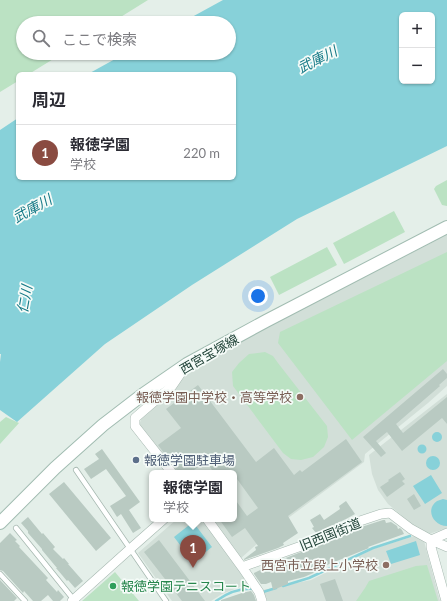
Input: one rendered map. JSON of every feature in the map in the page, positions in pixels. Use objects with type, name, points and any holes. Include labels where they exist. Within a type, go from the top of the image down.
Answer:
[{"type":"main road","name":"西宮宝塚線","points":[[0,523],[55,468],[103,424],[187,364],[266,321],[447,227]]},
{"type":"street","points":[[170,470],[135,426],[135,418],[172,386],[187,364]]},
{"type":"street","name":"旧西国街道","points":[[242,567],[307,544],[348,525],[381,514],[390,513],[412,529],[447,547]]},
{"type":"street","points":[[74,601],[130,548],[160,522]]},
{"type":"street","points":[[209,522],[259,592],[262,601]]},
{"type":"street","points":[[446,601],[431,547],[431,540],[447,533]]},
{"type":"lane","points":[[76,470],[166,601]]},
{"type":"lane","points":[[16,528],[74,601]]},
{"type":"lane","points":[[0,574],[25,601]]},
{"type":"shaded area","name":"報徳学園中学校・高等学校","points":[[447,235],[447,386],[365,454],[364,462],[276,527],[240,559],[212,522],[237,522],[237,470],[173,470],[139,425],[142,417],[173,390],[188,371],[270,325]]},
{"type":"shaded area","points":[[447,394],[447,528],[429,534],[413,525],[388,504],[378,490],[372,474],[369,455]]},
{"type":"shaded area","points":[[174,522],[203,522],[250,583],[222,594],[211,601],[172,601],[138,553]]},
{"type":"shaded area","name":"西宮市立段上小学校","points":[[414,536],[424,541],[440,601],[267,601],[263,590],[311,580],[373,549]]},
{"type":"green space","points":[[0,0],[148,0],[122,16],[16,16],[16,60],[52,60],[32,72],[16,72],[16,82],[0,92]]},
{"type":"green space","points":[[447,180],[447,206],[442,205],[434,189],[436,186]]},
{"type":"green space","points":[[394,211],[405,232],[344,264],[333,243]]},
{"type":"green space","points":[[327,247],[337,265],[279,295],[270,277]]},
{"type":"green space","points":[[447,252],[447,361],[352,440],[278,343],[280,332]]},
{"type":"green space","points":[[265,352],[273,356],[327,426],[328,437],[324,447],[313,457],[301,460],[291,459],[283,453],[233,386],[232,372],[239,363],[249,354]]},
{"type":"green space","points":[[6,417],[19,423],[0,444],[0,422]]},
{"type":"green space","points":[[427,565],[438,601],[356,601],[369,581],[416,566]]},
{"type":"green space","name":"報徳学園テニスコート","points":[[115,572],[139,601],[82,601]]},
{"type":"water","points":[[223,0],[447,0],[447,146],[297,219],[192,285],[105,344],[17,422],[0,410],[0,130],[16,119],[16,180],[236,180],[236,72],[92,72],[113,60],[236,60],[236,16],[194,16]]},
{"type":"water","points":[[435,432],[439,432],[441,433],[441,441],[435,442],[432,439],[432,435]]},
{"type":"water","points":[[422,444],[427,449],[422,454],[417,449]]},
{"type":"water","points":[[433,456],[438,458],[440,463],[438,468],[433,470],[428,468],[426,463],[428,458]]},
{"type":"water","points":[[431,475],[442,493],[425,504],[413,486]]},
{"type":"water","points":[[443,499],[447,500],[447,526],[438,523],[432,516],[431,512],[433,504]]},
{"type":"water","points":[[193,522],[212,547],[193,562],[174,537]]},
{"type":"water","points":[[416,541],[420,555],[391,564],[386,551]]},
{"type":"building","points":[[443,369],[447,374],[447,378],[439,385],[440,386],[396,424],[403,433],[447,397],[447,424],[442,418],[402,451],[387,432],[376,441],[386,453],[381,457],[363,437]]},
{"type":"building","points":[[198,385],[256,462],[274,448],[294,475],[300,470],[302,472],[346,439],[362,462],[288,516],[298,533],[283,543],[284,545],[244,560],[256,550],[255,547],[258,546],[245,528],[232,537],[221,522],[237,522],[237,502],[247,516],[258,508],[237,479],[237,470],[212,470],[206,461],[194,470],[177,470],[158,445],[181,428],[166,409]]},
{"type":"building","points":[[102,449],[140,502],[129,510],[141,528],[133,533],[121,514],[117,517],[110,506],[126,496],[106,469],[91,479],[84,469],[99,459],[95,454]]},
{"type":"building","points":[[400,472],[405,479],[402,481],[405,484],[387,497],[380,487]]},
{"type":"building","points":[[64,482],[111,538],[96,551],[49,494]]},
{"type":"building","points":[[414,494],[421,506],[414,510],[407,499]]},
{"type":"building","points":[[346,501],[355,514],[316,533],[312,528],[314,527],[310,520],[320,514],[324,520],[340,509],[339,506]]},
{"type":"building","points":[[28,517],[55,547],[53,549],[63,559],[64,558],[83,581],[75,588],[56,568],[21,523]]},
{"type":"building","points":[[385,520],[386,523],[391,522],[397,526],[398,529],[400,528],[404,534],[368,547],[369,548],[317,569],[318,571],[304,577],[288,581],[288,584],[273,590],[271,582],[261,584],[254,574],[283,559],[349,531]]},
{"type":"building","points":[[10,533],[17,540],[15,541],[20,546],[19,547],[48,578],[46,580],[64,597],[60,601],[53,601],[48,595],[41,601],[33,601],[24,591],[23,593],[3,571],[0,570],[0,543]]},
{"type":"building","points":[[159,540],[205,601],[182,601],[144,552]]},
{"type":"building","points":[[335,579],[343,601],[326,601],[320,584]]},
{"type":"building","points":[[0,580],[17,598],[14,601],[0,601]]},
{"type":"building","points":[[251,591],[256,601],[221,601],[242,593]]},
{"type":"waterway","points":[[283,586],[309,578],[373,548],[410,536]]},
{"type":"waterway","points":[[263,592],[276,588]]},
{"type":"waterway","points":[[216,601],[233,592],[243,589],[253,589]]},
{"type":"place","name":"報徳学園中学校・高等学校","points":[[300,397]]},
{"type":"place","name":"報徳学園駐車場","points":[[136,460]]},
{"type":"place","name":"西宮市立段上小学校","points":[[386,565]]},
{"type":"place","name":"報徳学園","points":[[193,568]]},
{"type":"place","name":"報徳学園テニスコート","points":[[113,586]]},
{"type":"water label","name":"武庫川","points":[[317,59]]},
{"type":"water label","name":"武庫川","points":[[32,208]]},
{"type":"water label","name":"仁川","points":[[24,299]]}]
